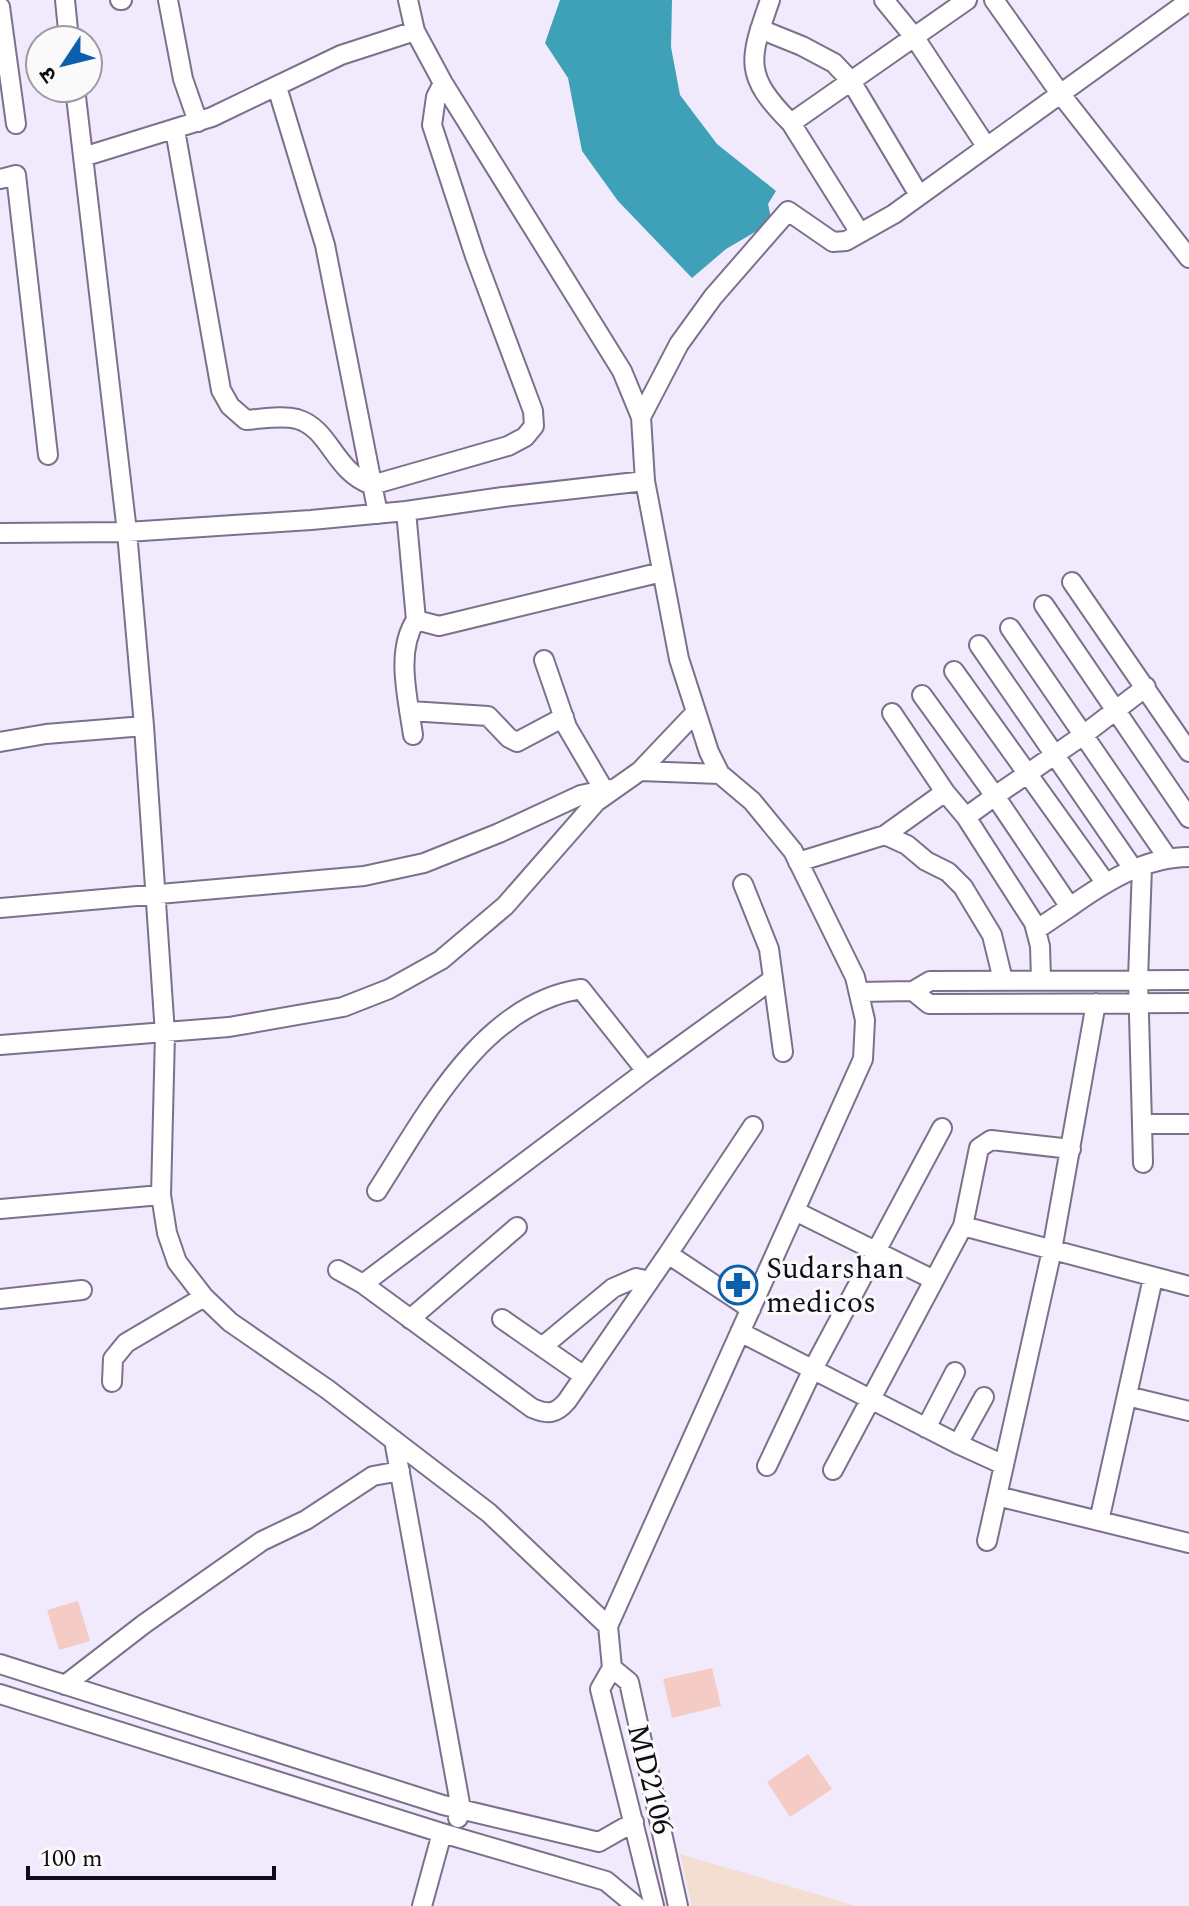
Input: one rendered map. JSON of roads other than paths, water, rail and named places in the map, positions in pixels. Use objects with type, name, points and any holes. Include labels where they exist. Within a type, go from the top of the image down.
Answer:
[{"type":"street","points":[[65,0],[67,24]]},
{"type":"street","points":[[168,0],[183,79],[198,122]]},
{"type":"street","name":"MD2106","points":[[408,0],[415,31],[443,83],[622,371],[641,417],[645,481],[679,659],[709,752],[720,774],[752,801],[793,851],[855,977],[865,1020],[863,1059],[608,1626],[612,1668],[600,1689],[654,1906]]},
{"type":"street","points":[[770,0],[754,45],[753,69],[860,233]]},
{"type":"street","points":[[884,0],[915,38],[986,146]]},
{"type":"street","points":[[791,123],[967,0]]},
{"type":"street","points":[[994,0],[1059,92],[1189,258]]},
{"type":"street","points":[[641,417],[679,344],[713,297],[788,211],[833,242],[846,241],[894,214],[1189,1]]},
{"type":"street","points":[[0,7],[16,124]]},
{"type":"street","points":[[760,29],[834,63],[851,81],[919,195]]},
{"type":"street","points":[[83,157],[198,122],[341,55],[415,31]]},
{"type":"street","points":[[175,130],[221,390],[225,398],[246,420],[295,418],[310,425],[356,479],[372,485],[508,446],[525,437],[534,426],[533,411],[475,256],[432,125],[436,97],[443,83]]},
{"type":"street","points":[[277,87],[325,245],[378,514]]},
{"type":"street","points":[[77,104],[127,532],[144,726],[165,1034],[161,1195],[167,1233],[177,1262],[204,1297],[230,1322],[327,1389],[489,1513],[608,1626]]},
{"type":"street","points":[[0,179],[16,175],[48,455]]},
{"type":"street","points":[[0,533],[127,532],[378,514],[645,481]]},
{"type":"street","points":[[406,511],[416,620],[405,644],[413,735]]},
{"type":"street","points":[[416,620],[439,626],[662,572]]},
{"type":"street","points":[[1072,582],[1189,752]]},
{"type":"street","points":[[1044,605],[1189,818]]},
{"type":"street","points":[[1010,628],[1167,857]]},
{"type":"street","points":[[979,645],[1138,869],[1143,1163]]},
{"type":"street","points":[[544,660],[564,717],[609,789]]},
{"type":"street","points":[[954,671],[1105,882]]},
{"type":"street","points":[[966,817],[1146,687]]},
{"type":"street","points":[[922,695],[1070,907]]},
{"type":"street","points":[[410,711],[488,716],[517,742],[564,717]]},
{"type":"street","points":[[0,1045],[229,1027],[343,1007],[389,989],[441,960],[505,906],[596,802],[609,789],[640,771],[696,712]]},
{"type":"street","points":[[892,713],[945,792],[966,817],[1034,923],[1040,946],[1041,979]]},
{"type":"street","points":[[0,742],[46,734],[144,726]]},
{"type":"street","points":[[640,771],[720,774]]},
{"type":"street","points":[[0,908],[364,876],[424,863],[581,795],[609,789]]},
{"type":"street","points":[[798,862],[885,835],[945,792]]},
{"type":"street","points":[[885,835],[907,845],[926,861],[948,872],[963,887],[992,935],[1003,980]]},
{"type":"street","points":[[1036,930],[1105,882],[1167,857],[1189,857]]},
{"type":"street","points":[[743,884],[769,949],[783,1052]]},
{"type":"street","points":[[363,1284],[773,979]]},
{"type":"street","points":[[859,992],[913,991],[930,981],[1189,980]]},
{"type":"street","points":[[377,1191],[436,1098],[463,1062],[489,1035],[553,995],[581,989],[646,1071]]},
{"type":"street","points":[[913,991],[929,1004],[1189,1003]]},
{"type":"street","points":[[987,1541],[1052,1250],[1096,1003]]},
{"type":"street","points":[[1142,1124],[1189,1124]]},
{"type":"street","points":[[338,1270],[363,1284],[532,1408],[545,1414],[558,1411],[753,1126]]},
{"type":"street","points":[[767,1466],[813,1369],[942,1128]]},
{"type":"street","points":[[833,1470],[963,1226],[979,1148],[991,1140],[1071,1149]]},
{"type":"street","points":[[0,1209],[161,1195]]},
{"type":"street","points":[[795,1211],[934,1280]]},
{"type":"street","points":[[963,1226],[1189,1286]]},
{"type":"street","points":[[410,1319],[517,1227]]},
{"type":"street","points":[[668,1254],[751,1309]]},
{"type":"street","points":[[542,1347],[613,1288],[636,1278],[649,1281]]},
{"type":"street","points":[[1099,1521],[1153,1278]]},
{"type":"street","points":[[0,1299],[82,1290]]},
{"type":"street","points":[[112,1382],[113,1359],[126,1343],[204,1297]]},
{"type":"street","points":[[502,1319],[584,1376]]},
{"type":"street","points":[[740,1332],[1004,1465]]},
{"type":"street","points":[[926,1428],[955,1372]]},
{"type":"street","points":[[1127,1396],[1189,1411]]},
{"type":"street","points":[[958,1444],[984,1397]]},
{"type":"street","points":[[394,1440],[461,1809],[447,1835],[422,1906]]},
{"type":"street","points":[[65,1685],[156,1615],[262,1541],[306,1520],[373,1476],[400,1471]]},
{"type":"street","points":[[997,1496],[1189,1543]]},
{"type":"street","points":[[0,1664],[461,1809],[599,1842],[634,1822]]},
{"type":"street","name":"MD2106","points":[[612,1668],[629,1682],[678,1906]]},
{"type":"street","points":[[0,1694],[447,1835],[606,1881],[636,1906]]},
{"type":"street","points":[[420,1826],[426,1799]]},
{"type":"water","points":[[560,0],[672,0],[671,47],[680,95],[717,144],[776,191],[768,204],[772,222],[726,249],[692,278],[618,201],[582,151],[568,78],[545,43]]},
{"type":"place","name":"Sudarshan medicos","points":[[738,1285]]}]
